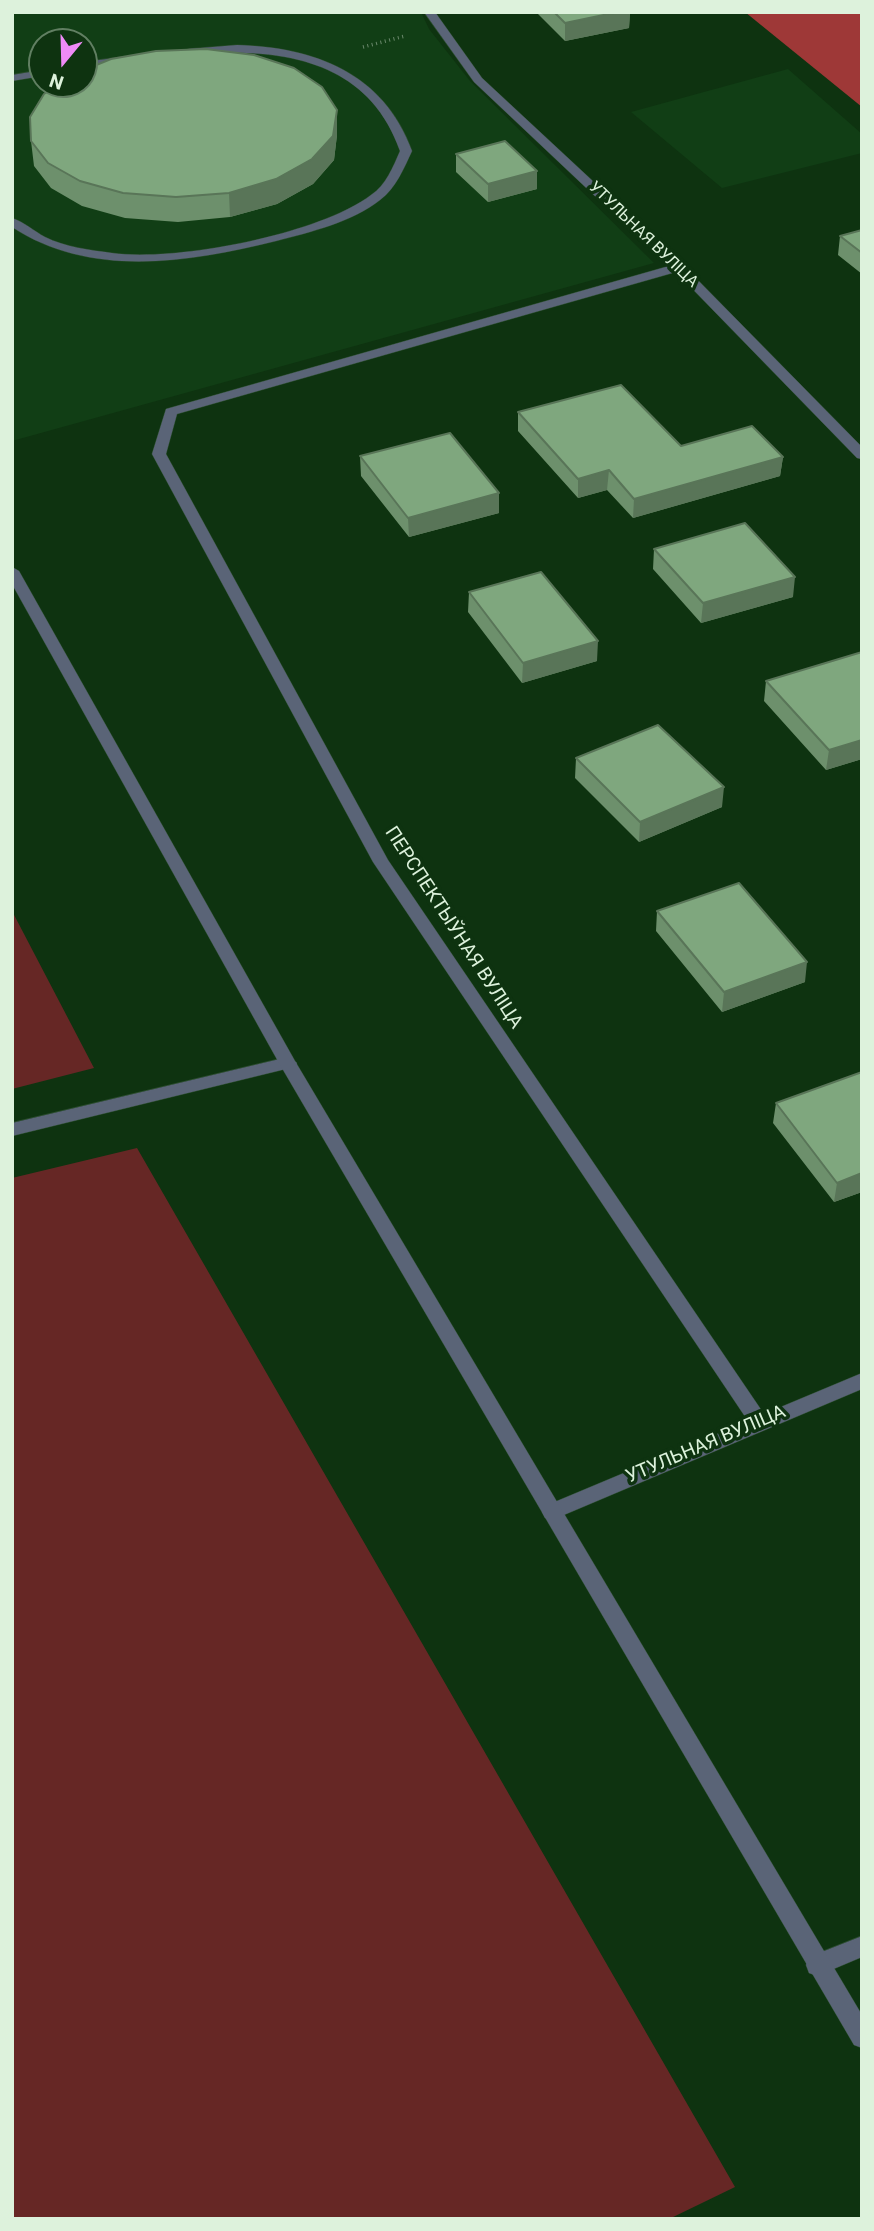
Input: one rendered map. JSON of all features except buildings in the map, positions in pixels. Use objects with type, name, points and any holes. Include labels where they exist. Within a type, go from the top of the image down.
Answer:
[{"type":"street","name":"УТУЛЬНАЯ ВУЛІЦА","points":[[429,12],[478,80],[678,267],[862,455]]},
{"type":"street","points":[[12,222],[47,243],[124,258],[188,254],[274,237],[330,220],[373,200],[394,177],[406,151],[398,127],[354,78],[318,58],[273,49],[222,48],[171,54]]},
{"type":"street","points":[[98,63],[133,59]]},
{"type":"street","name":"ПЕРСПЕКТЫЎНАЯ ВУЛІЦА","points":[[678,267],[171,412],[159,454],[381,862],[759,1422]]},
{"type":"street","points":[[12,571],[288,1063],[817,1965],[862,2037]]},
{"type":"street","points":[[12,1130],[288,1063]]},
{"type":"street","name":"УТУЛЬНАЯ ВУЛІЦА","points":[[552,1511],[862,1381]]},
{"type":"street","points":[[817,1965],[862,1946]]},
{"type":"path","points":[[318,58],[438,28]]},
{"type":"shaded area","points":[[12,12],[421,12],[429,29],[470,81],[654,263],[12,441]]},
{"type":"shaded area","points":[[745,12],[862,12],[862,107]]},
{"type":"shaded area","points":[[788,69],[862,134],[862,153],[722,188],[631,112]]},
{"type":"shaded area","points":[[12,911],[94,1068],[12,1089]]},
{"type":"shaded area","points":[[137,1148],[735,2187],[669,2219],[12,2219],[12,1178]]}]
